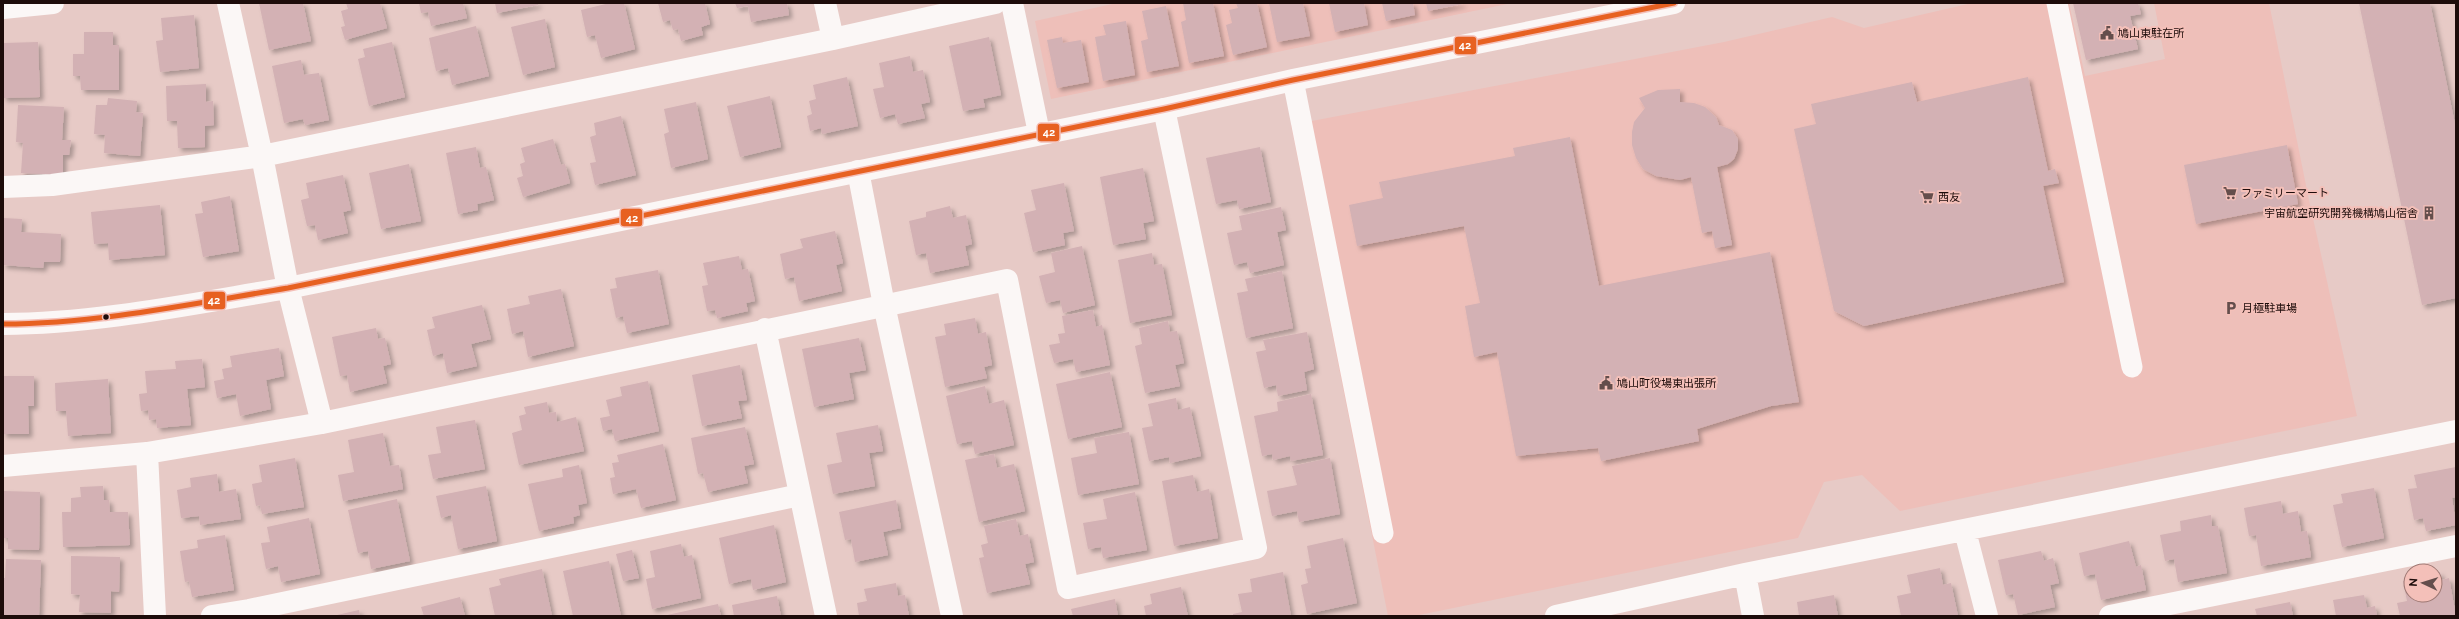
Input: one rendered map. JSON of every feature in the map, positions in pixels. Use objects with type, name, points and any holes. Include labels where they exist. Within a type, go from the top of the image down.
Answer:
[{"type":"street","points":[[3,8],[53,3]]},
{"type":"street","points":[[228,3],[262,156],[288,288],[322,423]]},
{"type":"street","points":[[825,3],[833,39]]},
{"type":"street","points":[[3,188],[52,185],[262,156],[833,39],[995,3]]},
{"type":"street","points":[[1012,3],[1039,133]]},
{"type":"street","points":[[3,324],[28,324],[150,310],[288,288],[1039,133],[1164,109],[1610,10],[1674,3]]},
{"type":"street","points":[[3,466],[147,453],[322,423],[765,329],[1007,280],[1068,588],[1256,548],[1164,109]]},
{"type":"street","points":[[858,171],[884,306],[952,616]]},
{"type":"street","points":[[765,329],[826,616]]},
{"type":"street","points":[[1556,616],[1745,574],[1965,531],[2456,431]]},
{"type":"street","points":[[147,453],[155,616]]},
{"type":"street","points":[[212,616],[249,610],[800,495]]},
{"type":"street","points":[[1965,531],[1987,616]]},
{"type":"street","points":[[2110,616],[2456,546]]},
{"type":"street","points":[[1745,574],[1753,616]]},
{"type":"lane","points":[[2057,3],[2132,366]]},
{"type":"lane","points":[[1292,80],[1384,533]]},
{"type":"shaded area","points":[[1117,3],[1512,3],[1051,99],[1035,21]]},
{"type":"shaded area","points":[[1972,3],[2069,3],[2085,76],[2165,59],[2154,3],[2269,3],[2310,205],[2357,416],[1900,511],[1862,475],[1824,482],[1798,538],[1414,616],[1388,616],[1291,125],[1724,42],[1832,17],[1864,28]]},
{"type":"building","points":[[259,3],[303,3],[311,41],[269,50]]},
{"type":"building","points":[[346,3],[380,3],[387,28],[345,40],[341,27],[345,26],[341,11],[348,9]]},
{"type":"building","points":[[419,3],[463,3],[467,18],[431,26],[428,12],[421,13]]},
{"type":"building","points":[[495,3],[538,3],[538,5],[497,13]]},
{"type":"building","points":[[610,3],[624,3],[635,49],[601,58],[595,35],[587,37],[581,10]]},
{"type":"building","points":[[658,3],[705,3],[710,24],[701,27],[703,35],[681,41],[678,29],[673,30],[670,20],[663,22]]},
{"type":"building","points":[[735,3],[787,3],[789,15],[751,22],[748,6],[737,8]]},
{"type":"building","points":[[1183,3],[1213,3],[1224,56],[1189,63],[1181,22],[1186,20]]},
{"type":"building","points":[[1236,3],[1257,3],[1267,47],[1233,55],[1226,25],[1232,23],[1229,10],[1238,8]]},
{"type":"building","points":[[1269,3],[1303,3],[1310,36],[1277,42]]},
{"type":"building","points":[[1329,3],[1364,3],[1368,25],[1335,32]]},
{"type":"building","points":[[1382,3],[1413,3],[1415,15],[1386,21]]},
{"type":"building","points":[[1426,3],[1463,3],[1463,4],[1428,11]]},
{"type":"building","name":"鳩山東駐在所","points":[[2073,3],[2138,3],[2141,14],[2130,16],[2138,49],[2086,60]]},
{"type":"building","name":"宇宙航空研究開発機構鳩山宿舎","points":[[2359,3],[2430,3],[2456,129],[2456,298],[2422,305]]},
{"type":"building","points":[[1166,6],[1179,66],[1147,72],[1141,41],[1148,39],[1142,11]]},
{"type":"building","points":[[194,15],[199,68],[160,72],[156,41],[163,40],[161,18]]},
{"type":"building","points":[[545,19],[555,67],[523,75],[511,27]]},
{"type":"building","points":[[1126,21],[1135,75],[1103,81],[1095,37],[1106,35],[1103,25]]},
{"type":"building","points":[[476,26],[489,76],[452,85],[448,68],[436,71],[429,38]]},
{"type":"building","points":[[84,32],[113,32],[113,45],[119,45],[119,90],[81,90],[80,76],[73,76],[73,54],[84,54]]},
{"type":"building","points":[[989,37],[1001,95],[983,99],[985,107],[963,111],[949,46]]},
{"type":"building","points":[[1062,37],[1063,43],[1081,40],[1089,82],[1057,88],[1047,40]]},
{"type":"building","points":[[38,42],[40,97],[3,98],[3,43]]},
{"type":"building","points":[[392,42],[405,97],[369,106],[358,59],[365,57],[363,49]]},
{"type":"building","points":[[910,56],[913,72],[923,70],[930,102],[921,104],[925,118],[898,124],[895,114],[880,118],[873,89],[884,87],[879,63]]},
{"type":"building","points":[[301,60],[304,75],[319,73],[329,120],[305,125],[303,119],[284,123],[272,66]]},
{"type":"building","points":[[847,77],[858,126],[822,134],[821,128],[810,131],[807,116],[812,114],[809,101],[816,99],[813,85]]},
{"type":"building","name":"西友","points":[[2028,77],[2048,171],[2055,169],[2059,183],[2043,186],[2064,282],[1864,326],[1834,311],[1794,129],[1816,124],[1811,104],[1912,82],[1917,102]]},
{"type":"building","points":[[206,84],[206,102],[213,101],[214,125],[205,126],[205,147],[178,148],[177,121],[167,121],[166,86]]},
{"type":"building","points":[[1680,89],[1680,102],[1694,103],[1705,107],[1716,117],[1719,125],[1732,130],[1738,139],[1738,149],[1734,159],[1728,164],[1717,167],[1732,245],[1715,248],[1712,231],[1702,233],[1691,177],[1680,180],[1656,176],[1643,169],[1636,158],[1632,145],[1632,132],[1634,122],[1645,108],[1639,98],[1658,90]]},
{"type":"building","points":[[770,96],[781,147],[740,157],[727,106]]},
{"type":"building","points":[[108,98],[137,101],[136,112],[143,113],[140,156],[104,153],[105,135],[94,134],[96,105],[107,105]]},
{"type":"building","points":[[696,102],[708,159],[671,168],[664,134],[669,132],[664,109]]},
{"type":"building","points":[[18,105],[64,107],[62,140],[71,140],[69,155],[63,155],[63,175],[21,173],[23,143],[16,142]]},
{"type":"building","points":[[621,116],[636,175],[595,185],[590,163],[596,162],[590,137],[596,135],[594,123]]},
{"type":"building","points":[[1570,137],[1599,286],[1770,252],[1799,402],[1771,406],[1697,429],[1699,441],[1601,461],[1598,448],[1516,456],[1497,352],[1474,357],[1465,306],[1480,303],[1464,226],[1357,246],[1349,205],[1383,198],[1379,182],[1515,156],[1513,148]]},
{"type":"building","points":[[553,139],[561,165],[565,164],[570,183],[523,197],[517,178],[523,176],[520,164],[525,162],[521,148]]},
{"type":"building","points":[[2287,145],[2298,204],[2196,224],[2184,165]]},
{"type":"building","points":[[476,147],[480,168],[486,167],[494,200],[477,204],[478,210],[458,214],[446,153]]},
{"type":"building","points":[[1260,147],[1271,202],[1239,209],[1237,200],[1216,204],[1206,158]]},
{"type":"building","points":[[409,164],[421,221],[381,229],[369,173]]},
{"type":"building","points":[[1143,168],[1154,221],[1143,223],[1146,239],[1113,245],[1100,177]]},
{"type":"building","points":[[343,175],[351,210],[343,212],[348,233],[318,240],[315,225],[307,226],[301,200],[309,198],[306,183]]},
{"type":"building","points":[[1064,183],[1074,231],[1063,233],[1065,245],[1033,252],[1024,213],[1036,210],[1031,190]]},
{"type":"building","points":[[230,196],[239,251],[203,257],[195,214],[203,213],[201,202]]},
{"type":"building","points":[[160,205],[165,255],[109,260],[108,243],[94,244],[91,212]]},
{"type":"building","points":[[950,206],[953,218],[966,215],[972,244],[965,246],[969,265],[930,273],[926,253],[916,255],[909,221],[926,217],[926,212]]},
{"type":"building","points":[[1281,207],[1286,230],[1277,232],[1284,265],[1250,273],[1247,262],[1234,265],[1227,233],[1242,230],[1239,216]]},
{"type":"building","points":[[3,218],[22,219],[21,232],[61,234],[60,262],[44,262],[43,268],[3,265]]},
{"type":"building","points":[[835,231],[843,263],[836,265],[842,291],[799,301],[794,277],[785,279],[780,254],[803,248],[800,239]]},
{"type":"building","points":[[1082,246],[1095,305],[1063,313],[1060,300],[1046,303],[1039,276],[1055,272],[1051,253]]},
{"type":"building","points":[[1152,253],[1154,265],[1162,264],[1172,315],[1130,323],[1118,260]]},
{"type":"building","points":[[739,256],[742,270],[748,269],[755,301],[746,303],[748,311],[717,318],[715,310],[707,311],[702,286],[708,285],[703,263]]},
{"type":"building","points":[[658,270],[669,324],[627,333],[623,316],[616,318],[610,289],[617,288],[615,278]]},
{"type":"building","points":[[1282,271],[1293,328],[1246,338],[1237,293],[1248,291],[1245,279]]},
{"type":"building","points":[[561,289],[574,346],[528,357],[523,331],[512,334],[507,309],[530,304],[528,296]]},
{"type":"building","points":[[482,305],[491,339],[471,344],[477,366],[447,373],[443,353],[433,356],[427,330],[435,328],[432,317]]},
{"type":"building","points":[[1093,310],[1096,327],[1102,325],[1110,365],[1076,372],[1073,359],[1054,363],[1049,345],[1060,343],[1058,334],[1065,333],[1062,316]]},
{"type":"building","points":[[975,318],[978,334],[986,332],[992,365],[984,367],[987,378],[945,387],[935,337],[946,335],[944,324]]},
{"type":"building","points":[[1168,321],[1170,332],[1177,331],[1184,363],[1175,365],[1180,386],[1145,393],[1135,346],[1142,344],[1139,328]]},
{"type":"building","points":[[376,328],[378,339],[385,338],[391,364],[383,366],[387,383],[350,392],[347,375],[340,376],[332,337]]},
{"type":"building","points":[[1307,332],[1314,369],[1304,372],[1307,390],[1278,396],[1276,385],[1264,388],[1256,352],[1266,350],[1263,340]]},
{"type":"building","points":[[859,338],[866,370],[849,373],[854,399],[814,407],[802,349]]},
{"type":"building","points":[[279,348],[284,376],[266,380],[271,409],[240,416],[236,394],[217,398],[214,381],[224,379],[222,369],[232,367],[230,356]]},
{"type":"building","points":[[202,359],[205,387],[187,389],[191,425],[157,428],[156,419],[149,420],[148,410],[141,411],[139,394],[147,393],[145,371],[176,369],[175,361]]},
{"type":"building","points":[[740,365],[747,400],[738,401],[742,418],[702,426],[692,375]]},
{"type":"building","points":[[1110,372],[1122,427],[1068,439],[1056,384]]},
{"type":"building","points":[[3,376],[34,376],[34,406],[28,406],[29,434],[3,434]]},
{"type":"building","points":[[108,379],[111,433],[68,436],[66,411],[56,411],[55,383]]},
{"type":"building","points":[[648,381],[659,431],[615,441],[612,429],[603,431],[600,418],[610,416],[606,400],[622,396],[620,387]]},
{"type":"building","points":[[985,386],[989,404],[1004,400],[1014,445],[975,454],[972,441],[957,444],[946,396]]},
{"type":"building","points":[[1311,394],[1323,455],[1291,461],[1290,456],[1273,460],[1272,454],[1262,456],[1254,416],[1278,411],[1277,402]]},
{"type":"building","points":[[1176,398],[1178,410],[1190,407],[1201,456],[1170,463],[1169,457],[1149,461],[1142,428],[1153,426],[1148,404]]},
{"type":"building","points":[[547,402],[549,413],[556,412],[557,422],[576,417],[584,451],[519,465],[512,433],[522,430],[519,416],[526,414],[524,407]]},
{"type":"building","points":[[475,420],[485,469],[433,479],[428,455],[441,453],[436,427]]},
{"type":"building","points":[[878,425],[883,451],[869,453],[875,486],[833,494],[827,465],[842,462],[836,433]]},
{"type":"building","points":[[745,427],[754,464],[744,466],[748,483],[708,492],[703,473],[698,474],[691,438]]},
{"type":"building","points":[[1129,432],[1139,484],[1078,495],[1071,458],[1097,453],[1094,438]]},
{"type":"building","points":[[383,433],[390,466],[399,465],[403,489],[343,501],[338,475],[354,472],[348,440]]},
{"type":"building","points":[[663,444],[676,500],[641,508],[636,489],[613,494],[610,478],[615,477],[612,463],[619,462],[617,455]]},
{"type":"building","points":[[994,454],[997,468],[1014,464],[1025,511],[979,522],[965,460]]},
{"type":"building","points":[[295,458],[304,507],[262,514],[260,505],[256,506],[252,484],[262,482],[259,465]]},
{"type":"building","points":[[1330,458],[1340,514],[1299,522],[1297,511],[1272,516],[1267,491],[1297,485],[1292,466]]},
{"type":"building","points":[[579,465],[587,503],[578,505],[580,515],[573,517],[574,523],[539,531],[528,484],[563,477],[562,469]]},
{"type":"building","points":[[2456,467],[2456,497],[2452,498],[2456,525],[2426,531],[2423,518],[2414,520],[2408,489],[2417,488],[2414,475]]},
{"type":"building","points":[[217,474],[219,492],[236,489],[241,519],[200,525],[199,516],[181,518],[177,490],[191,487],[190,478]]},
{"type":"building","points":[[1193,475],[1197,492],[1209,489],[1218,538],[1174,546],[1162,481]]},
{"type":"building","points":[[103,486],[104,500],[109,500],[110,512],[128,512],[130,545],[63,547],[62,512],[71,512],[71,498],[81,497],[80,487]]},
{"type":"building","points":[[486,486],[497,541],[458,549],[451,515],[441,518],[436,496]]},
{"type":"building","points":[[2374,488],[2384,538],[2342,547],[2333,505],[2343,503],[2341,494]]},
{"type":"building","points":[[3,491],[40,492],[39,550],[8,549],[8,538],[3,538]]},
{"type":"building","points":[[1135,492],[1147,550],[1103,558],[1101,547],[1088,549],[1083,523],[1107,519],[1103,499]]},
{"type":"building","points":[[397,499],[410,561],[371,569],[368,551],[358,553],[348,510]]},
{"type":"building","points":[[896,500],[901,528],[883,532],[888,555],[855,562],[851,539],[845,540],[839,512]]},
{"type":"building","points":[[2281,501],[2283,514],[2298,511],[2301,532],[2307,531],[2311,557],[2261,566],[2256,535],[2249,536],[2244,508]]},
{"type":"building","points":[[2211,515],[2212,526],[2218,526],[2227,573],[2178,582],[2174,559],[2165,561],[2160,535],[2181,531],[2180,521]]},
{"type":"building","points":[[309,518],[320,574],[281,582],[278,566],[266,569],[261,543],[270,542],[267,527]]},
{"type":"building","points":[[1016,519],[1020,536],[1028,534],[1034,562],[1025,564],[1030,584],[987,593],[979,558],[984,557],[981,545],[988,543],[984,526]]},
{"type":"building","points":[[774,525],[786,582],[753,590],[751,579],[729,584],[719,538]]},
{"type":"building","points":[[225,535],[234,590],[192,597],[189,581],[185,582],[180,551],[198,548],[197,540]]},
{"type":"building","points":[[1343,538],[1357,603],[1307,614],[1301,585],[1308,583],[1305,569],[1311,568],[1307,546]]},
{"type":"building","points":[[2129,541],[2136,567],[2141,565],[2146,590],[2101,600],[2095,574],[2084,576],[2079,553]]},
{"type":"building","points":[[681,544],[684,557],[692,555],[701,598],[652,609],[646,579],[655,577],[650,551]]},
{"type":"building","points":[[632,550],[639,578],[623,581],[616,554]]},
{"type":"building","points":[[2041,551],[2044,561],[2053,558],[2059,583],[2050,585],[2055,607],[2018,615],[2013,594],[2006,595],[1998,560]]},
{"type":"building","points":[[71,556],[120,557],[119,592],[111,591],[111,613],[79,612],[80,595],[71,594]]},
{"type":"building","points":[[6,559],[41,560],[39,616],[3,616],[3,578],[5,578]]},
{"type":"building","points":[[609,561],[621,616],[573,616],[563,571]]},
{"type":"building","points":[[1940,568],[1943,585],[1951,583],[1958,616],[1901,616],[1897,596],[1911,593],[1907,575]]},
{"type":"building","points":[[542,569],[552,616],[495,616],[489,588],[501,585],[499,579]]},
{"type":"building","points":[[1283,572],[1291,616],[1233,616],[1233,614],[1242,612],[1238,594],[1252,592],[1250,579]]},
{"type":"building","points":[[2449,578],[2456,616],[2400,616],[2397,603],[2403,602],[2443,603],[2443,580]]},
{"type":"building","points":[[896,583],[898,596],[905,595],[909,616],[859,616],[857,603],[867,601],[864,589]]},
{"type":"building","points":[[1181,587],[1188,616],[1146,616],[1144,606],[1152,604],[1150,594]]},
{"type":"building","points":[[1834,595],[1838,616],[1799,616],[1797,602]]},
{"type":"building","points":[[2364,595],[2367,608],[2375,606],[2377,616],[2336,616],[2333,600]]},
{"type":"building","points":[[777,596],[781,616],[734,616],[732,605]]},
{"type":"building","points":[[460,597],[465,616],[424,616],[421,607]]},
{"type":"building","points":[[1115,599],[1118,616],[1073,616],[1071,609]]},
{"type":"building","points":[[2290,602],[2293,616],[2257,616],[2255,609]]},
{"type":"building","points":[[718,604],[721,616],[667,615]]},
{"type":"building","points":[[359,610],[360,616],[337,616],[337,615]]},
{"type":"transit line","name":"42","points":[[3,324],[38,323],[110,317],[288,288],[1164,109],[1293,80],[1674,3]]},
{"type":"place","name":"鳩山東駐在所","points":[[2107,33]]},
{"type":"place","name":"ファミリーマート","points":[[2230,193]]},
{"type":"place","name":"西友","points":[[1927,197]]},
{"type":"place","name":"宇宙航空研究開発機構鳩山宿舎","points":[[2429,213]]},
{"type":"place","name":"月極駐車場","points":[[2231,308]]},
{"type":"place","name":"鳩山町役場東出張所","points":[[1606,383]]}]
